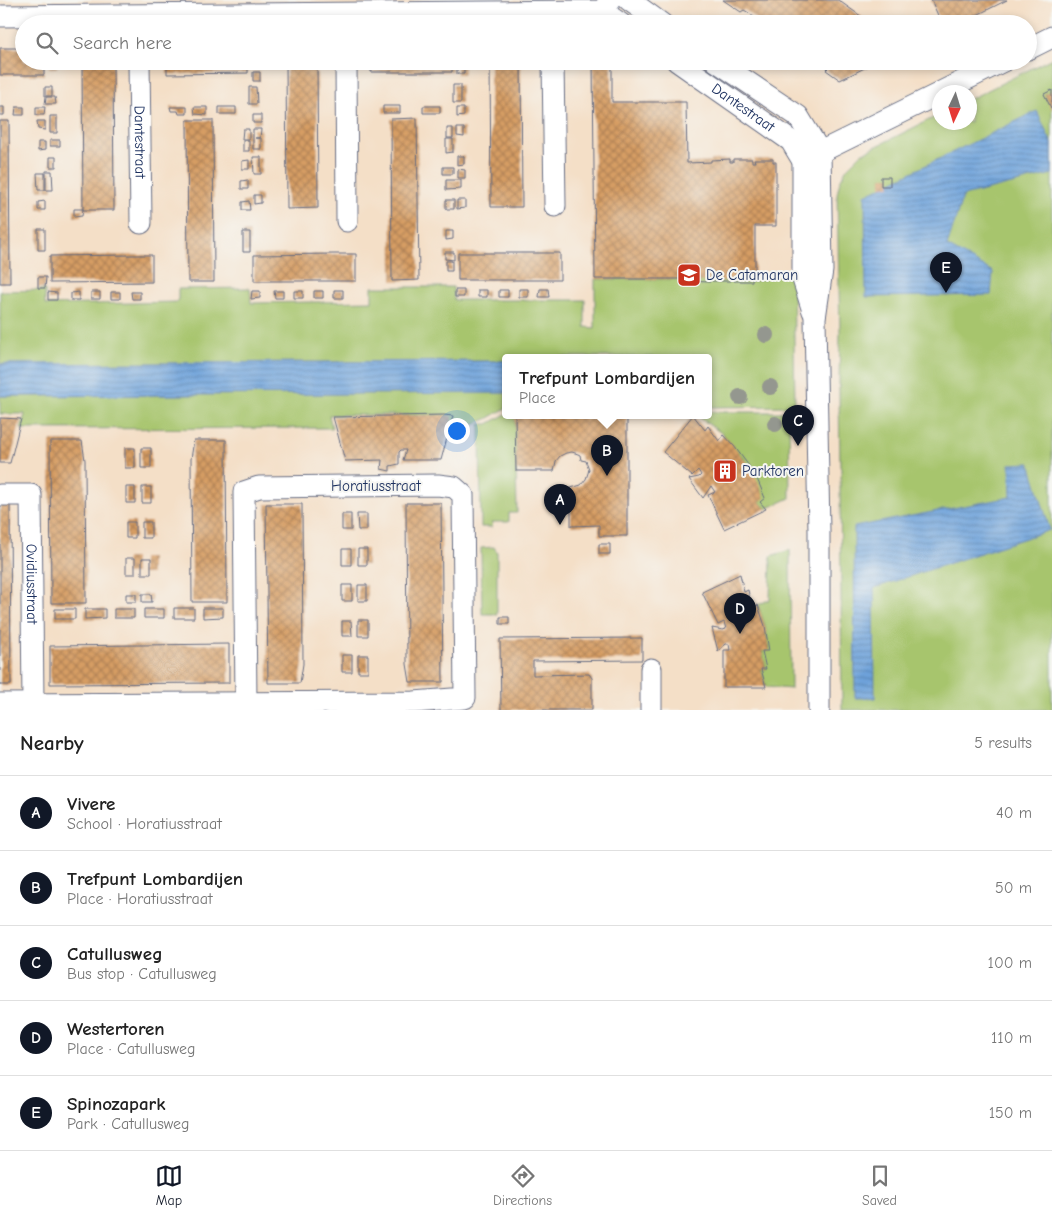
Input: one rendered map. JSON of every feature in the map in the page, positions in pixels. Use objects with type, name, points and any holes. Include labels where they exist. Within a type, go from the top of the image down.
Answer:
[{"type":"street","points":[[629,0],[650,15]]},
{"type":"street","points":[[566,15],[606,6]]},
{"type":"street","points":[[46,15],[139,13],[221,15]]},
{"type":"street","points":[[0,16],[15,16]]},
{"type":"street","points":[[1037,44],[1052,37]]},
{"type":"street","name":"Dantestraat","points":[[139,70],[141,223]]},
{"type":"street","points":[[346,70],[347,221]]},
{"type":"street","points":[[553,70],[555,206]]},
{"type":"street","name":"Dantestraat","points":[[690,70],[812,156]]},
{"type":"street","name":"Dantestraat","points":[[729,70],[798,116],[812,156]]},
{"type":"street","points":[[956,85],[985,70]]},
{"type":"street","points":[[819,710],[819,532],[815,318],[803,279],[812,156],[932,97]]},
{"type":"street","name":"Horatiusstraat","points":[[246,702],[244,492],[259,487],[438,485],[454,487],[463,495],[465,698],[415,706]]},
{"type":"street","name":"Ovidiusstraat","points":[[0,495],[31,495],[33,704]]},
{"type":"street","points":[[651,669],[651,710]]},
{"type":"street","points":[[0,704],[246,702],[415,706]]},
{"type":"green space","points":[[1052,58],[1052,710],[842,710],[840,332],[837,194],[840,181],[847,168],[861,154],[932,118],[932,130],[977,130],[977,96],[1028,70],[1037,70],[1037,66]]},
{"type":"green space","points":[[793,273],[795,406],[712,407],[712,354],[502,354],[502,361],[0,364],[0,291],[45,290],[45,305],[178,302],[178,289],[250,288],[251,303],[372,301],[372,287],[453,287],[454,300],[585,300],[585,327],[595,328],[595,279],[755,281]]},
{"type":"green space","points":[[502,393],[502,410],[471,425],[451,425],[452,416],[444,415],[329,415],[332,428],[21,429],[25,414],[0,414],[0,396]]},
{"type":"green space","points":[[712,412],[789,412],[790,498],[766,509],[760,502],[753,472],[724,435],[702,419],[712,419]]},
{"type":"green space","points":[[502,416],[502,419],[515,419],[517,513],[509,513],[509,522],[493,522],[492,527],[481,527],[480,424],[488,424]]},
{"type":"green space","points":[[494,547],[497,552],[497,614],[482,614],[481,548]]},
{"type":"green space","points":[[790,550],[791,689],[766,687],[761,669],[766,669],[762,651],[769,651],[765,626],[758,605],[770,599],[771,556]]},
{"type":"water","points":[[1037,111],[1052,144],[1052,174],[963,196],[947,246],[993,272],[991,295],[866,297],[865,195]]},
{"type":"water","points":[[502,361],[502,393],[0,396],[0,364]]},
{"type":"water","points":[[1030,463],[1050,530],[874,588],[875,698],[855,698],[854,527],[1011,497],[1010,464]]},
{"type":"building","points":[[723,0],[838,0],[859,15],[751,15],[744,10],[741,12]]},
{"type":"building","points":[[931,0],[1007,0],[977,15],[938,15]]},
{"type":"building","points":[[0,48],[15,48],[15,70],[44,70],[44,75],[0,75]]},
{"type":"building","points":[[82,70],[113,70],[114,210],[83,210]]},
{"type":"building","points":[[167,70],[248,70],[248,73],[167,74]]},
{"type":"building","points":[[286,70],[317,70],[318,208],[287,209]]},
{"type":"building","points":[[371,70],[452,70],[452,72],[371,72]]},
{"type":"building","points":[[457,70],[464,70],[464,74],[457,74]]},
{"type":"building","points":[[490,70],[521,70],[522,207],[491,207]]},
{"type":"building","points":[[593,70],[612,70],[612,102],[686,102],[687,163],[730,159],[730,162],[733,162],[733,159],[752,159],[752,162],[755,162],[754,159],[773,159],[773,162],[776,162],[776,226],[755,226],[755,278],[752,278],[752,281],[734,281],[734,278],[731,278],[731,281],[712,281],[712,278],[709,279],[710,282],[687,281],[688,279],[595,279]]},
{"type":"building","points":[[826,70],[861,70],[840,80]]},
{"type":"building","points":[[253,72],[260,72],[260,81],[253,81]]},
{"type":"building","points":[[453,85],[461,85],[461,103],[453,103]]},
{"type":"building","points":[[45,87],[52,87],[52,96],[45,96]]},
{"type":"building","points":[[249,87],[256,87],[257,104],[249,104]]},
{"type":"building","points":[[1052,90],[1052,110],[1044,94]]},
{"type":"building","points":[[46,97],[55,97],[56,104],[45,104]]},
{"type":"building","points":[[383,106],[400,106],[400,113],[383,113]]},
{"type":"building","points":[[423,106],[440,106],[440,113],[423,113]]},
{"type":"building","points":[[0,107],[4,107],[4,115],[0,115]]},
{"type":"building","points":[[16,107],[24,107],[24,115],[15,115]]},
{"type":"building","points":[[36,107],[45,107],[44,115],[36,115]]},
{"type":"building","points":[[170,107],[187,107],[187,114],[171,111]]},
{"type":"building","points":[[194,107],[207,107],[207,115],[195,114]]},
{"type":"building","points":[[219,107],[236,107],[236,114],[219,114]]},
{"type":"building","points":[[457,108],[464,108],[464,116],[457,117]]},
{"type":"building","points":[[253,115],[261,115],[261,123],[253,123]]},
{"type":"building","points":[[50,116],[57,116],[57,133],[50,133]]},
{"type":"building","points":[[417,118],[419,280],[392,281],[391,119]]},
{"type":"building","points":[[187,120],[213,120],[214,282],[188,282]]},
{"type":"building","points":[[0,121],[9,121],[10,283],[0,283]]},
{"type":"building","points":[[37,121],[45,121],[45,130],[38,129]]},
{"type":"building","points":[[447,128],[453,128],[453,138],[447,138]]},
{"type":"building","points":[[457,128],[464,128],[464,137],[457,136]]},
{"type":"building","points":[[243,129],[249,129],[249,139],[242,139]]},
{"type":"building","points":[[253,129],[261,129],[261,149],[253,149]]},
{"type":"building","points":[[446,139],[453,139],[453,152],[446,153]]},
{"type":"building","points":[[50,140],[60,140],[60,146],[50,146]]},
{"type":"building","points":[[243,140],[249,140],[249,151],[243,151]]},
{"type":"building","points":[[38,142],[45,142],[45,150],[38,151]]},
{"type":"building","points":[[457,156],[464,156],[464,164],[457,165]]},
{"type":"building","points":[[50,157],[56,157],[56,167],[50,167]]},
{"type":"building","points":[[253,157],[261,157],[261,174],[254,174]]},
{"type":"building","points":[[249,160],[249,169],[242,169],[242,161]]},
{"type":"building","points":[[443,167],[453,167],[453,174],[443,174]]},
{"type":"building","points":[[458,169],[465,170],[465,178],[458,178]]},
{"type":"building","points":[[46,171],[52,171],[53,190],[46,190]]},
{"type":"building","points":[[37,173],[45,173],[45,190],[38,190]]},
{"type":"building","points":[[881,177],[890,177],[890,186],[881,186]]},
{"type":"building","points":[[248,180],[248,189],[241,189],[241,181]]},
{"type":"building","points":[[446,180],[461,180],[461,189],[446,190]]},
{"type":"building","points":[[254,195],[261,195],[261,203],[254,204]]},
{"type":"building","points":[[446,200],[454,200],[454,209],[446,209]]},
{"type":"building","points":[[457,200],[465,200],[465,208],[457,209]]},
{"type":"building","points":[[45,201],[45,210],[38,210],[38,202]]},
{"type":"building","points":[[249,201],[250,210],[242,210],[242,202]]},
{"type":"building","points":[[74,209],[83,209],[82,216],[74,217]]},
{"type":"building","points":[[38,229],[45,229],[45,250],[38,250]]},
{"type":"building","points":[[446,231],[453,231],[453,239],[446,240]]},
{"type":"building","points":[[243,232],[250,232],[250,252],[243,252]]},
{"type":"building","points":[[445,252],[454,252],[454,260],[445,259]]},
{"type":"building","points":[[458,253],[560,253],[560,280],[458,280]]},
{"type":"building","points":[[356,254],[356,281],[254,281],[254,255]]},
{"type":"building","points":[[152,255],[152,282],[50,283],[50,256]]},
{"type":"building","points":[[446,261],[452,261],[452,271],[446,271]]},
{"type":"building","points":[[38,277],[46,277],[45,288],[38,288]]},
{"type":"building","points":[[519,289],[528,289],[528,297],[519,297]]},
{"type":"building","points":[[540,289],[548,289],[549,297],[539,297]]},
{"type":"building","points":[[334,290],[343,290],[343,298],[334,298]]},
{"type":"building","points":[[455,290],[464,290],[464,297],[455,297]]},
{"type":"building","points":[[478,290],[487,290],[487,297],[478,297]]},
{"type":"building","points":[[499,290],[508,290],[508,297],[499,297]]},
{"type":"building","points":[[252,291],[260,291],[260,298],[251,299]]},
{"type":"building","points":[[274,291],[283,291],[283,298],[275,298]]},
{"type":"building","points":[[294,291],[303,291],[303,298],[294,298]]},
{"type":"building","points":[[314,291],[323,291],[323,298],[314,298]]},
{"type":"building","points":[[48,292],[57,293],[57,300],[48,300]]},
{"type":"building","points":[[79,292],[79,300],[71,300],[71,293]]},
{"type":"building","points":[[91,292],[100,292],[100,299],[91,299]]},
{"type":"building","points":[[111,292],[120,292],[120,299],[111,299]]},
{"type":"building","points":[[131,292],[140,292],[140,299],[132,299]]},
{"type":"building","points":[[453,416],[441,460],[403,460],[406,450],[401,450],[399,452],[399,464],[390,466],[390,471],[381,469],[382,460],[345,461],[333,417]]},
{"type":"building","points":[[0,418],[21,419],[10,463],[0,463]]},
{"type":"building","points":[[515,419],[627,419],[627,536],[599,536],[599,525],[571,526],[571,488],[581,485],[586,479],[589,469],[586,461],[581,460],[580,455],[572,452],[560,456],[556,461],[554,471],[516,471]]},
{"type":"building","name":"Parktoren","points":[[690,419],[696,419],[705,430],[708,426],[719,441],[724,435],[734,446],[758,481],[765,498],[760,502],[766,509],[724,529],[708,495],[715,492],[711,486],[703,498],[689,479],[701,475],[698,470],[692,476],[663,452]]},
{"type":"building","points":[[194,440],[226,440],[227,602],[192,602],[191,459]]},
{"type":"building","points":[[50,441],[82,441],[85,460],[86,603],[51,603]]},
{"type":"building","points":[[125,448],[135,448],[135,468],[125,468]]},
{"type":"building","points":[[141,448],[151,448],[151,468],[141,468]]},
{"type":"building","points":[[126,487],[135,487],[135,503],[126,503]]},
{"type":"building","points":[[142,487],[151,487],[151,503],[142,503]]},
{"type":"building","points":[[406,503],[441,503],[443,682],[410,682],[407,664]]},
{"type":"building","points":[[266,504],[302,504],[303,664],[300,683],[268,683]]},
{"type":"building","points":[[0,505],[10,505],[11,685],[0,685]]},
{"type":"building","points":[[342,514],[351,514],[351,530],[342,530]]},
{"type":"building","points":[[357,514],[367,514],[367,530],[358,530]]},
{"type":"building","points":[[126,522],[135,522],[135,538],[126,538]]},
{"type":"building","points":[[142,522],[151,522],[151,538],[142,538]]},
{"type":"building","points":[[599,544],[610,544],[610,554],[599,554]]},
{"type":"building","points":[[342,549],[351,549],[351,565],[342,565]]},
{"type":"building","points":[[358,549],[367,549],[367,565],[358,565]]},
{"type":"building","points":[[126,558],[135,558],[135,574],[126,574]]},
{"type":"building","points":[[142,558],[151,558],[151,574],[142,574]]},
{"type":"building","points":[[740,574],[744,592],[748,590],[752,608],[758,605],[765,626],[769,651],[762,651],[766,669],[761,669],[766,687],[724,687],[724,650],[730,650],[729,644],[726,644],[718,651],[712,628],[726,629],[724,622],[718,625],[702,592]]},
{"type":"building","points":[[342,585],[352,585],[352,601],[342,601]]},
{"type":"building","points":[[358,585],[367,585],[367,601],[358,601]]},
{"type":"building","points":[[126,594],[136,594],[136,602],[126,602]]},
{"type":"building","points":[[142,594],[151,594],[152,602],[142,602]]},
{"type":"building","points":[[174,608],[194,608],[194,618],[174,618]]},
{"type":"building","points":[[203,608],[223,608],[223,617],[203,618]]},
{"type":"building","points":[[55,609],[75,609],[75,619],[55,619]]},
{"type":"building","points":[[85,609],[105,609],[105,618],[85,619]]},
{"type":"building","points":[[114,609],[134,609],[134,618],[114,618]]},
{"type":"building","points":[[144,609],[164,609],[164,618],[144,618]]},
{"type":"building","points":[[500,617],[509,617],[509,624],[500,624]]},
{"type":"building","points":[[358,620],[368,620],[368,636],[358,636]]},
{"type":"building","points":[[342,621],[351,621],[352,636],[342,636]]},
{"type":"building","points":[[642,638],[642,660],[533,661],[533,675],[589,674],[592,678],[592,710],[501,710],[500,639]]},
{"type":"building","points":[[229,644],[229,683],[50,684],[50,646]]},
{"type":"building","points":[[342,655],[352,655],[352,672],[342,672]]},
{"type":"building","points":[[358,655],[368,655],[368,672],[358,672]]},
{"type":"place","name":"De Catamaran","points":[[689,275]]},
{"type":"place","name":"Spinozapark","points":[[946,293]]},
{"type":"place","name":"Catullusweg","points":[[798,446]]},
{"type":"place","name":"Parktoren","points":[[725,471]]},
{"type":"place","name":"Trefpunt Lombardijen","points":[[607,476]]},
{"type":"place","name":"Vivere","points":[[560,525]]},
{"type":"place","name":"Westertoren","points":[[740,634]]}]
